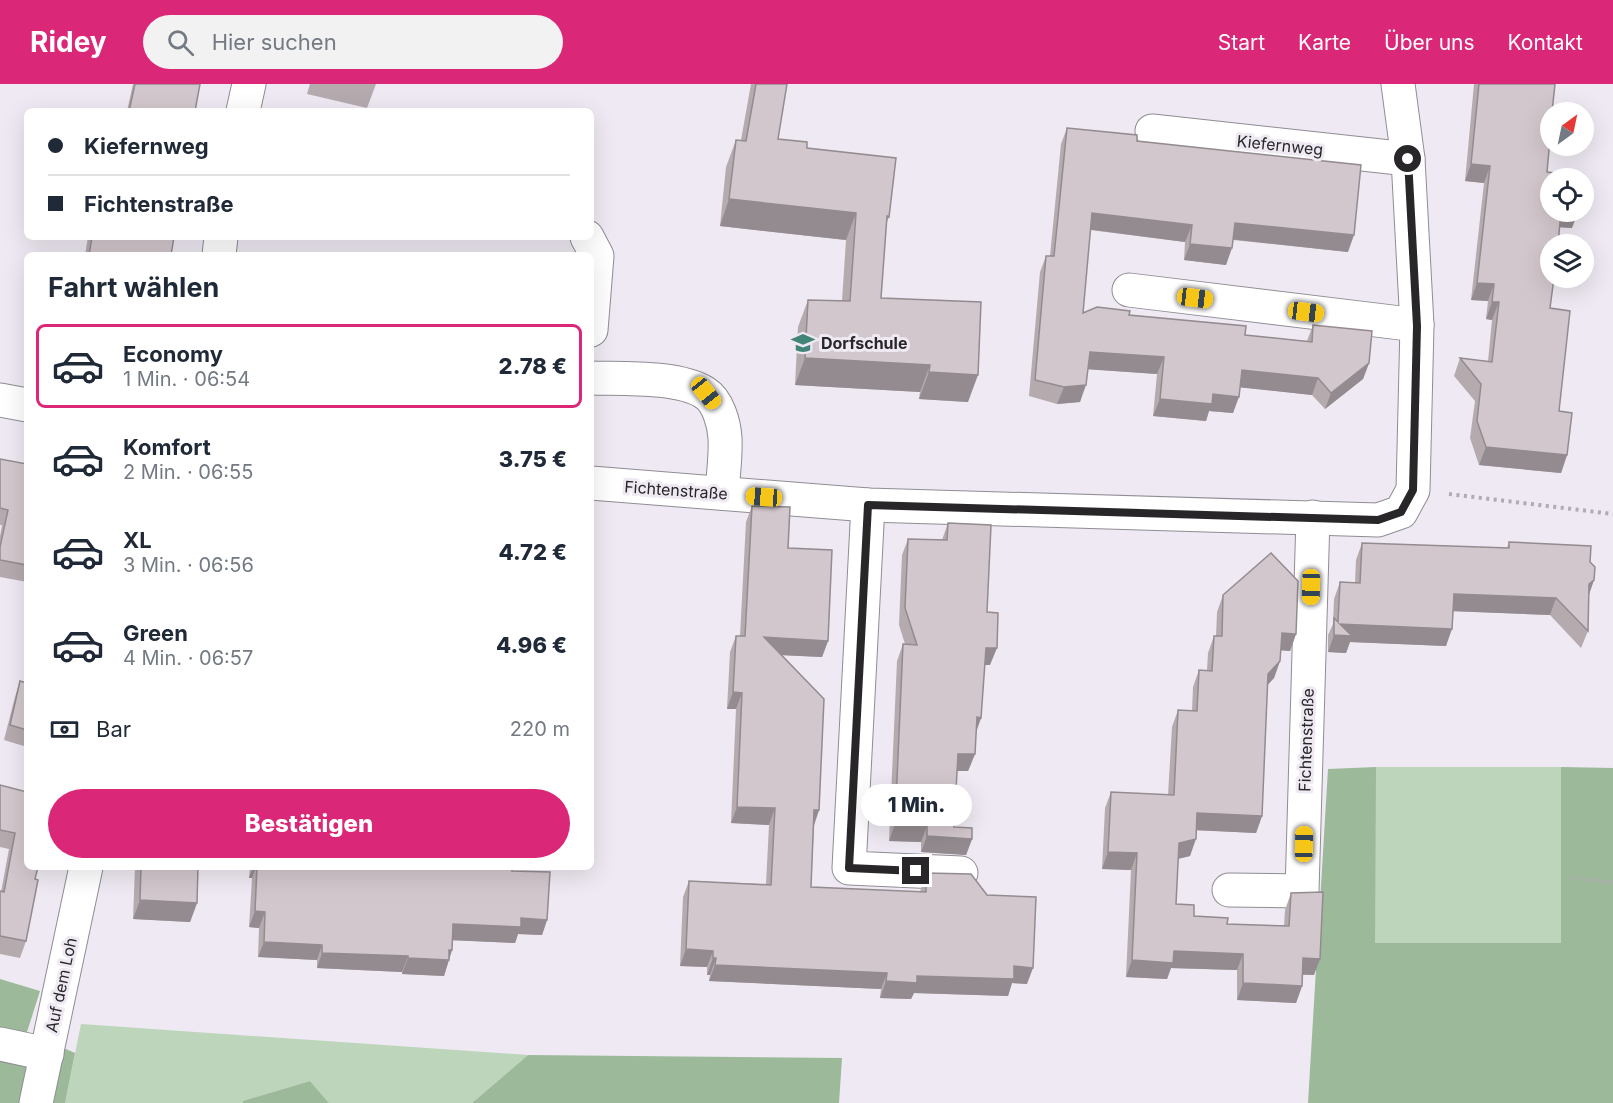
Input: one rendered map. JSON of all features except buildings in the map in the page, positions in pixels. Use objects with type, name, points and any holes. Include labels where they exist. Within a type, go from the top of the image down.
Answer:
[{"type":"street","points":[[244,108],[249,84]]},
{"type":"street","points":[[1398,84],[1408,159],[1417,326],[1413,490]]},
{"type":"street","name":"Kiefernweg","points":[[1152,131],[1408,159]]},
{"type":"street","points":[[589,240],[597,256],[594,293]]},
{"type":"street","points":[[1129,290],[1417,326]]},
{"type":"street","points":[[594,378],[660,380],[687,385],[706,393],[718,408],[725,437],[722,493]]},
{"type":"street","points":[[0,400],[24,404]]},
{"type":"street","name":"Fichtenstraße","points":[[594,483],[868,505],[1378,520],[1401,512],[1413,490]]},
{"type":"street","points":[[868,505],[849,868],[961,873]]},
{"type":"street","name":"Fichtenstraße","points":[[1229,890],[1302,891],[1312,517]]},
{"type":"street","name":"Auf dem Loh","points":[[36,1103],[85,870]]},
{"type":"street","points":[[0,1044],[47,1054]]},
{"type":"path","points":[[1413,490],[1613,514]]},
{"type":"path","points":[[1572,878],[1613,882]]},
{"type":"green space","points":[[1375,767],[1561,767],[1562,943],[1375,943]]},
{"type":"green space","points":[[1376,767],[1375,943],[1561,943],[1561,767],[1613,768],[1613,1103],[1308,1103],[1328,769]]},
{"type":"green space","points":[[0,979],[40,991],[27,1032],[75,1053],[65,1103],[0,1103]]},
{"type":"green space","points":[[81,1024],[528,1055],[472,1103],[329,1103],[310,1081],[243,1103],[65,1103]]},
{"type":"green space","points":[[528,1055],[842,1058],[839,1103],[472,1103]]},
{"type":"green space","points":[[310,1081],[329,1103],[243,1103],[243,1101]]},
{"type":"place","name":"Dorfschule","points":[[803,343]]},
{"type":"route","points":[[916,871],[849,868],[868,505],[1378,520],[1401,512],[1413,490],[1417,326],[1408,159]]}]
